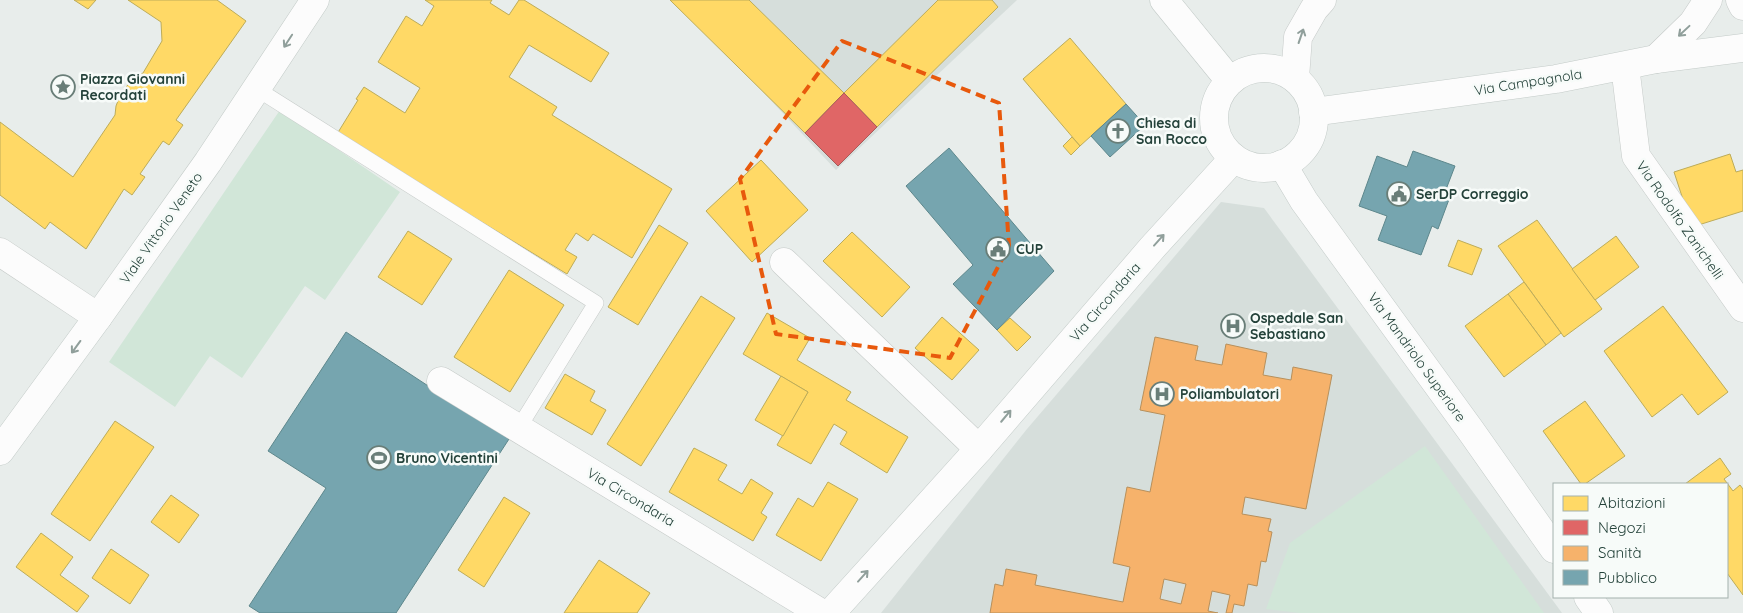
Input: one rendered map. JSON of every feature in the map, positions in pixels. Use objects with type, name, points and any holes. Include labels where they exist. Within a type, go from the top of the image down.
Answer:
[{"type":"street","name":"Viale Vittorio Veneto","points":[[0,451],[208,162],[315,0]]},
{"type":"street","points":[[1164,0],[1230,81]]},
{"type":"street","points":[[1295,78],[1298,37],[1314,9],[1322,0]]},
{"type":"street","points":[[1656,59],[1693,23],[1708,0]]},
{"type":"street","points":[[1740,0],[1743,6]]},
{"type":"street","name":"Via Campagnola","points":[[1313,112],[1547,81],[1656,59],[1743,48]]},
{"type":"street","name":"Via Rodolfo Zanichelli","points":[[1625,66],[1636,156],[1743,308]]},
{"type":"street","points":[[1261,68],[1279,70],[1295,78],[1308,94],[1313,112],[1312,131],[1304,148],[1289,161],[1272,167],[1262,168],[1244,164],[1234,158],[1222,145],[1216,133],[1214,121],[1215,107],[1220,93],[1230,81],[1243,72],[1261,68]]},
{"type":"street","name":"Via Circondaria","points":[[831,613],[978,449],[1152,248],[1234,158]]},
{"type":"street","name":"Via Mandriolo Superiore","points":[[1282,164],[1304,201],[1466,423],[1553,548]]},
{"type":"street","points":[[0,252],[98,317]]},
{"type":"street","points":[[784,262],[978,449]]},
{"type":"street","name":"Via Circondaria","points":[[441,381],[821,613]]},
{"type":"street","points":[[1589,598],[1600,613]]},
{"type":"lane","points":[[257,89],[596,303],[518,429]]},
{"type":"highlighted area","points":[[842,41],[999,103],[1009,246],[950,358],[776,334],[740,179]]},
{"type":"shaded area","points":[[677,0],[1017,0],[836,170]]},
{"type":"shaded area","name":"Ospedale San Sebastiano","points":[[1221,202],[1264,208],[1562,613],[881,613],[1027,429]]},
{"type":"green space","points":[[280,110],[400,192],[325,300],[305,286],[242,378],[210,356],[175,407],[109,362]]},
{"type":"green space","points":[[1425,446],[1544,613],[1300,613],[1266,609],[1290,543]]},
{"type":"building: Abitazioni","points":[[74,0],[96,0],[88,9]]},
{"type":"building: Abitazioni","points":[[128,0],[217,0],[246,21],[176,120],[183,125],[169,145],[163,141],[140,174],[145,177],[132,195],[124,189],[86,249],[50,222],[45,229],[0,195],[0,122],[73,177],[115,115],[121,93],[132,80],[143,73],[162,41],[161,22]]},
{"type":"building: Abitazioni","points":[[425,0],[492,0],[490,3],[509,15],[519,0],[524,0],[609,53],[591,82],[529,45],[509,77],[557,107],[552,115],[672,189],[632,258],[593,234],[588,241],[576,233],[565,250],[577,257],[567,274],[337,134],[364,87],[405,113],[420,88],[378,62],[406,16],[422,26],[434,6]]},
{"type":"building: Abitazioni","points":[[670,0],[749,0],[844,93],[805,133]]},
{"type":"building: Abitazioni","points":[[938,0],[992,0],[998,7],[877,127],[844,93]]},
{"type":"building: Abitazioni","points":[[1070,38],[1126,104],[1080,146],[1023,79]]},
{"type":"building: Abitazioni","points":[[1072,137],[1080,146],[1071,155],[1063,146]]},
{"type":"building: Abitazioni","points":[[1730,154],[1736,172],[1743,170],[1743,211],[1692,227],[1674,172]]},
{"type":"building: Abitazioni","points":[[761,160],[808,210],[752,262],[706,211]]},
{"type":"building: Abitazioni","points":[[1537,220],[1602,309],[1564,337],[1498,246]]},
{"type":"building: Abitazioni","points":[[659,225],[688,243],[638,325],[608,307]]},
{"type":"building: Abitazioni","points":[[408,231],[452,259],[422,305],[378,277]]},
{"type":"building: Abitazioni","points":[[852,232],[910,287],[882,317],[823,261]]},
{"type":"building: Abitazioni","points":[[1616,236],[1639,267],[1595,300],[1572,269]]},
{"type":"building: Abitazioni","points":[[1458,240],[1482,249],[1472,275],[1448,266]]},
{"type":"building: Abitazioni","points":[[509,270],[564,305],[510,392],[454,357]]},
{"type":"building: Abitazioni","points":[[1524,282],[1561,333],[1546,345],[1508,294]]},
{"type":"building: Abitazioni","points":[[1508,294],[1546,345],[1504,377],[1465,326]]},
{"type":"building: Abitazioni","points":[[701,296],[735,318],[641,466],[607,444]]},
{"type":"building: Abitazioni","points":[[1663,306],[1728,392],[1698,415],[1682,394],[1652,417],[1604,351]]},
{"type":"building: Abitazioni","points":[[767,313],[810,338],[797,360],[851,392],[846,400],[908,437],[887,473],[840,444],[847,432],[834,424],[811,464],[777,445],[808,392],[743,354]]},
{"type":"building: Abitazioni","points":[[942,317],[979,350],[952,380],[915,348]]},
{"type":"building: Abitazioni","points":[[1010,318],[1031,337],[1017,351],[997,330]]},
{"type":"building: Abitazioni","points":[[565,374],[595,391],[590,401],[606,410],[592,435],[545,408]]},
{"type":"building: Abitazioni","points":[[781,376],[808,392],[783,436],[755,420]]},
{"type":"building: Abitazioni","points":[[1585,401],[1625,456],[1586,483],[1580,483],[1543,431]]},
{"type":"building: Abitazioni","points":[[115,421],[154,447],[90,541],[51,514]]},
{"type":"building: Abitazioni","points":[[694,448],[727,465],[718,480],[742,494],[751,479],[773,493],[761,513],[767,517],[753,541],[669,492]]},
{"type":"building: Abitazioni","points":[[1720,458],[1731,474],[1724,479],[1727,483],[1686,483]]},
{"type":"building: Abitazioni","points":[[828,482],[858,499],[821,561],[776,535],[798,498],[813,507]]},
{"type":"building: Abitazioni","points":[[1728,484],[1733,491],[1740,485],[1743,489],[1743,595],[1728,574]]},
{"type":"building: Abitazioni","points":[[171,495],[199,515],[179,543],[151,522]]},
{"type":"building: Abitazioni","points":[[504,497],[530,513],[484,587],[458,570]]},
{"type":"building: Abitazioni","points":[[41,533],[73,557],[60,575],[89,596],[77,612],[16,567]]},
{"type":"building: Abitazioni","points":[[111,549],[149,575],[130,604],[92,578]]},
{"type":"building: Abitazioni","points":[[599,560],[650,593],[637,613],[564,613]]},
{"type":"building: Negozi","points":[[844,93],[877,127],[838,166],[805,133]]},
{"type":"building: Sanità","points":[[1155,337],[1198,346],[1195,360],[1222,365],[1226,344],[1267,353],[1263,375],[1291,380],[1293,367],[1332,375],[1306,509],[1245,497],[1242,514],[1271,519],[1268,531],[1272,532],[1266,562],[1261,561],[1257,586],[1248,584],[1244,606],[1234,604],[1232,613],[1226,613],[1230,595],[1212,591],[1208,611],[1218,613],[990,613],[995,584],[1003,586],[1006,569],[1037,575],[1035,585],[1123,602],[1130,567],[1113,563],[1127,487],[1150,492],[1165,415],[1140,410]],"holes":[[[1164,579],[1186,584],[1181,604],[1160,599]]]},
{"type":"building: Pubblico","name":"Chiesa di San Rocco","points":[[1126,104],[1145,125],[1110,157],[1091,136]]},
{"type":"building: Pubblico","points":[[949,148],[1054,271],[997,330],[953,284],[973,265],[906,186]]},
{"type":"building: Pubblico","points":[[1413,151],[1455,166],[1445,192],[1451,194],[1438,229],[1432,226],[1421,255],[1378,240],[1387,216],[1359,206],[1377,156],[1407,167]]},
{"type":"building: Pubblico","points":[[346,332],[509,439],[396,613],[260,613],[249,606],[326,488],[268,451]]},
{"type":"place","name":"Piazza Giovanni Recordati","points":[[63,87]]},
{"type":"place","name":"Chiesa di San Rocco","points":[[1118,131]]},
{"type":"place","name":"SerDP Correggio","points":[[1399,194]]},
{"type":"place","name":"CUP","points":[[998,249]]},
{"type":"place","name":"Ospedale San Sebastiano","points":[[1233,326]]},
{"type":"place","name":"Poliambulatori","points":[[1162,394]]},
{"type":"place","name":"Bruno Vicentini","points":[[379,458]]}]
